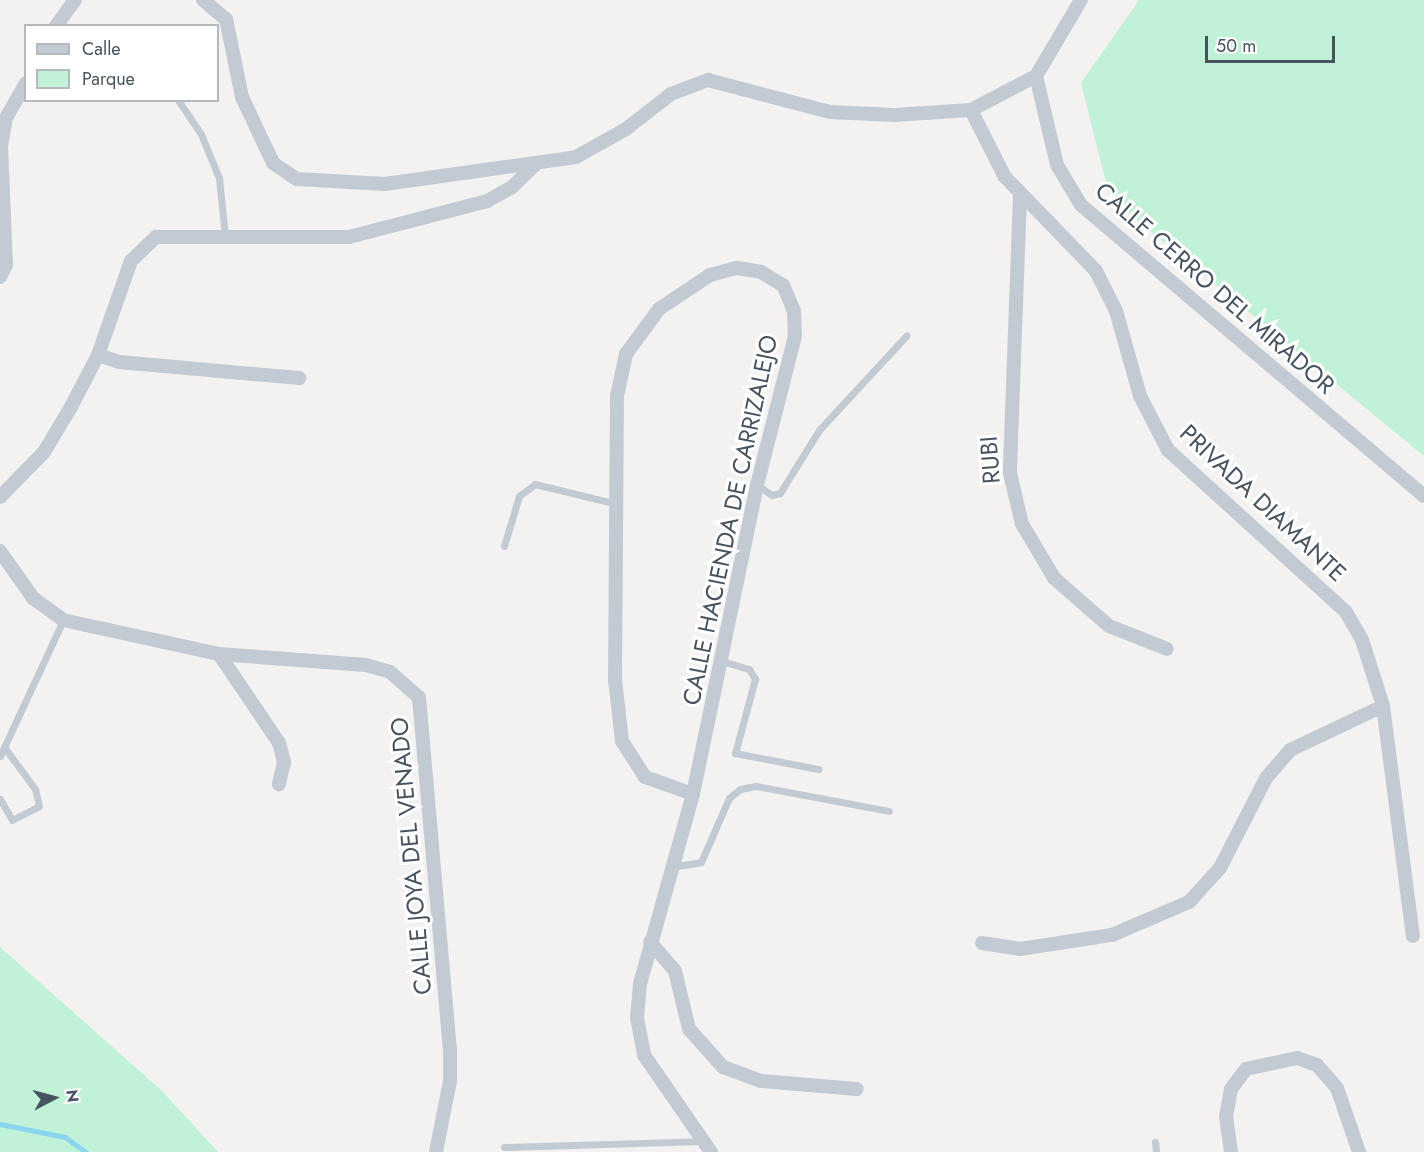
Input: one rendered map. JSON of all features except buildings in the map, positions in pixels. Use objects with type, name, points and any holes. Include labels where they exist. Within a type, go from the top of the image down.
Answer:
[{"type":"street","points":[[57,24],[75,0]]},
{"type":"street","points":[[207,2],[226,19],[253,129],[273,163],[297,178],[385,184],[576,157],[626,129],[671,94],[708,80],[830,112],[895,116],[971,110],[1036,76],[1082,0]]},
{"type":"street","name":"CALLE CERRO DEL MIRADOR","points":[[1036,76],[1057,165],[1081,205],[1424,496]]},
{"type":"street","points":[[0,277],[7,254],[1,146],[6,118],[24,86]]},
{"type":"street","name":"PRIVADA DIAMANTE","points":[[971,110],[1020,195],[1096,271],[1116,311],[1140,396],[1168,450],[1346,612],[1373,666],[1383,706],[1413,936]]},
{"type":"street","points":[[0,497],[44,452],[98,355],[131,261],[156,237],[349,237],[417,223],[487,201],[512,187],[536,164]]},
{"type":"street","name":"RUBI","points":[[1020,195],[1010,452],[1022,524],[1054,578],[1101,620],[1167,649]]},
{"type":"street","name":"CALLE HACIENDA DE CARRIZALEJO","points":[[693,794],[645,777],[622,741],[615,680],[617,396],[626,354],[648,321],[676,293],[710,275],[737,268],[761,272],[783,285],[794,311],[790,367],[757,485],[693,794],[650,942],[637,1018],[644,1055],[708,1146]]},
{"type":"street","points":[[98,355],[119,362],[299,378]]},
{"type":"street","name":"CALLE JOYA DEL VENADO","points":[[0,551],[33,598],[63,620],[219,654],[366,665],[390,672],[419,697],[450,1048],[450,1081],[436,1152]]},
{"type":"street","points":[[219,654],[279,743],[284,762],[279,784]]},
{"type":"street","points":[[982,943],[1020,949],[1113,935],[1188,902],[1220,868],[1266,778],[1290,750],[1383,706]]},
{"type":"street","points":[[650,942],[675,970],[689,1029],[723,1067],[761,1081],[856,1089]]},
{"type":"street","points":[[1231,1152],[1226,1117],[1231,1089],[1246,1069],[1298,1058],[1317,1065],[1337,1088],[1359,1152]]},
{"type":"lane","points":[[179,102],[201,134],[219,178],[225,236]]},
{"type":"lane","points":[[757,485],[772,495],[780,493],[819,430],[907,335]]},
{"type":"lane","points":[[504,546],[519,496],[535,484],[554,484],[616,504]]},
{"type":"lane","points":[[0,756],[63,620]]},
{"type":"lane","points":[[722,661],[749,669],[755,679],[735,753],[819,769]]},
{"type":"lane","points":[[0,799],[12,820],[39,806],[35,789],[4,747]]},
{"type":"lane","points":[[671,867],[701,862],[729,798],[740,789],[756,786],[889,811]]},
{"type":"lane","points":[[1155,1142],[1156,1152]]},
{"type":"lane","points":[[504,1147],[708,1146]]},
{"type":"green space","points":[[1139,0],[1424,0],[1424,456],[1110,198],[1081,83]]},
{"type":"green space","points":[[0,947],[162,1091],[218,1152],[0,1152]]},
{"type":"waterway","points":[[0,1124],[65,1137],[86,1152]]}]
